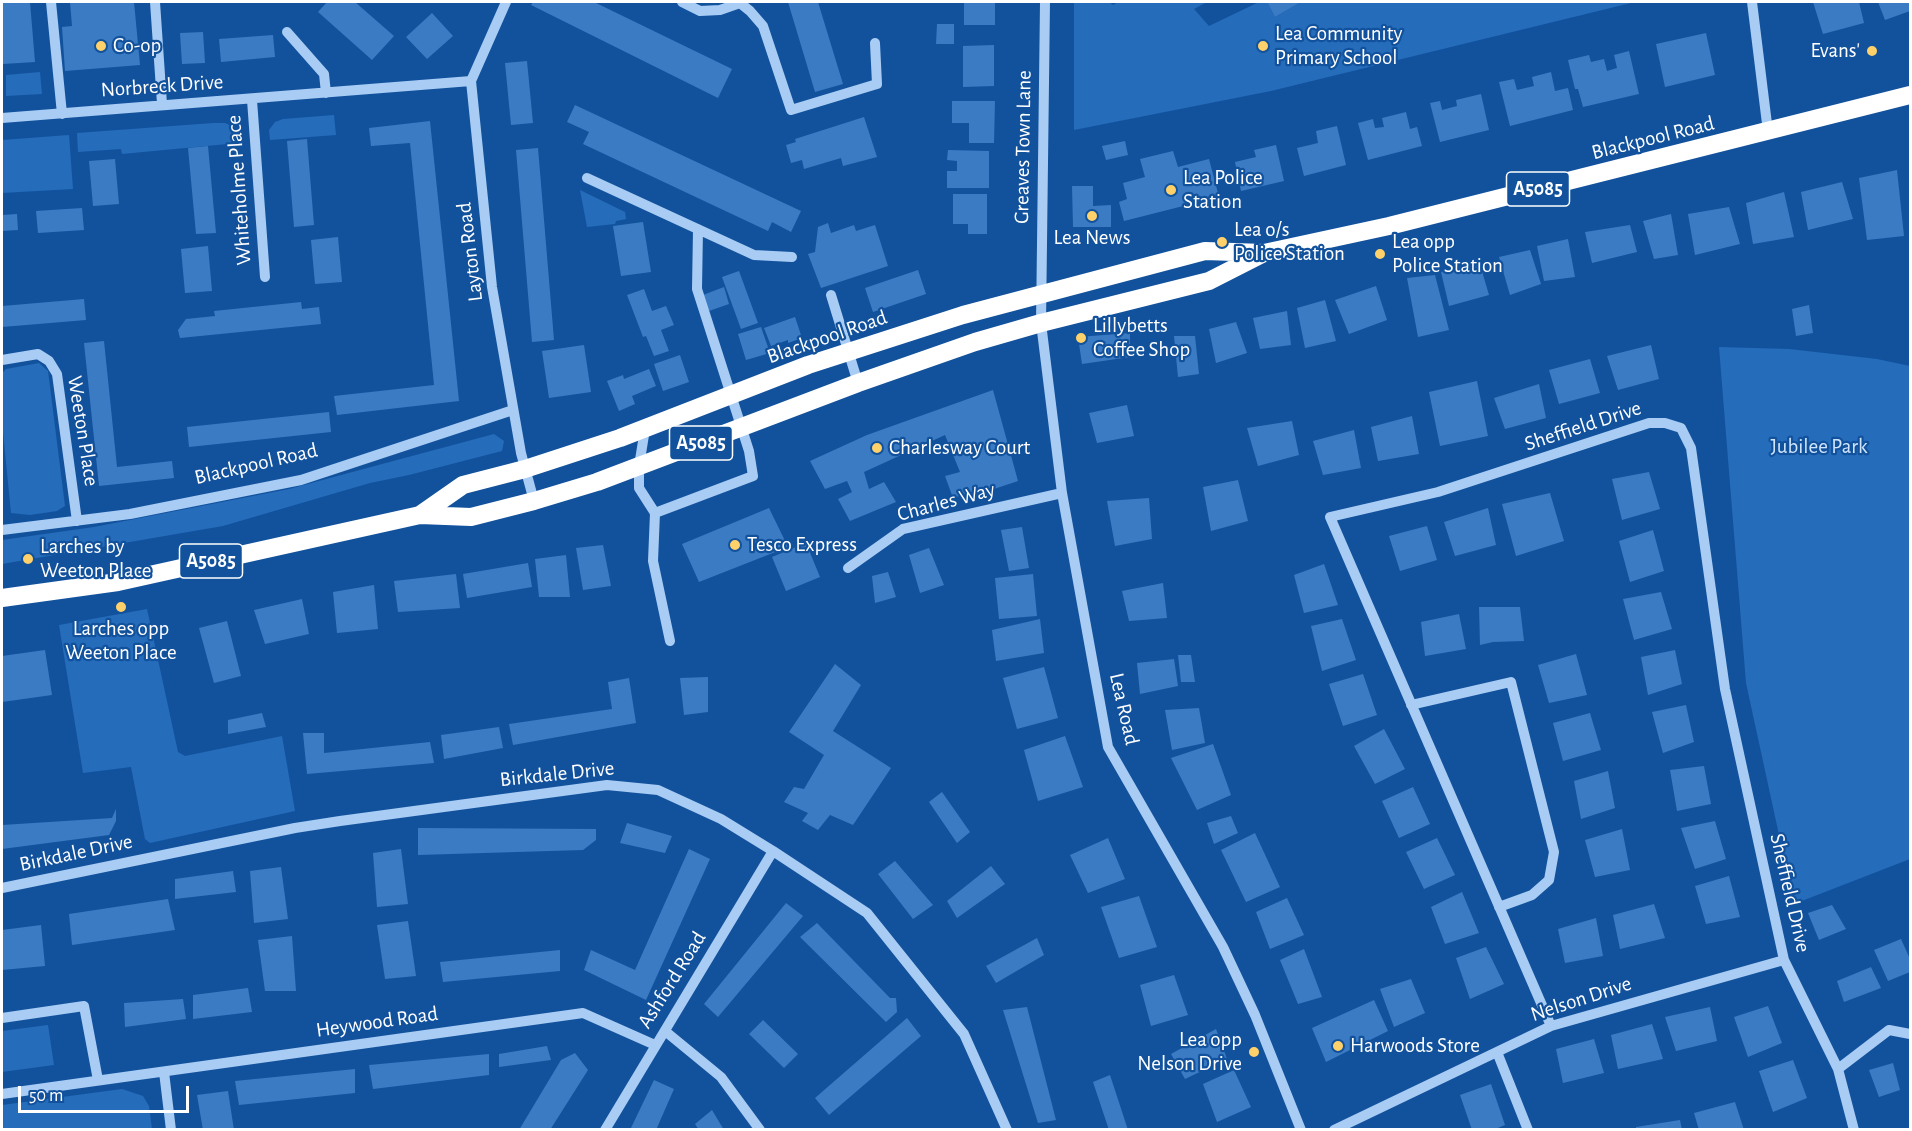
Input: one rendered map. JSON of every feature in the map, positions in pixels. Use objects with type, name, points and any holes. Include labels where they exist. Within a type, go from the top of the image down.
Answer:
[{"type":"highway","name":"Blackpool Road","points":[[420,515],[464,485],[525,469],[645,429],[808,365],[963,315],[1205,251],[1264,253],[1389,226],[1911,95]]},
{"type":"highway","name":"Blackpool Road","points":[[2,598],[118,582],[420,515],[471,518],[534,501],[639,466],[858,383],[975,342],[1209,281],[1264,253]]},
{"type":"street","points":[[51,2],[62,114]]},
{"type":"street","points":[[155,2],[162,104]]},
{"type":"street","name":"Layton Road","points":[[506,2],[471,81],[492,287],[513,410],[534,501]]},
{"type":"street","points":[[682,2],[700,11],[720,10],[740,2],[763,26],[791,110],[877,84],[875,43]]},
{"type":"street","name":"Greaves Town Lane","points":[[1041,294],[1045,2]]},
{"type":"street","points":[[1752,2],[1768,132]]},
{"type":"street","points":[[287,32],[324,74],[326,93]]},
{"type":"street","name":"Norbreck Drive","points":[[2,118],[471,81]]},
{"type":"street","name":"Whiteholme Place","points":[[252,100],[265,277]]},
{"type":"street","points":[[587,178],[754,255],[792,257]]},
{"type":"street","points":[[655,513],[753,476],[749,451],[697,289],[698,229]]},
{"type":"street","points":[[831,294],[858,383]]},
{"type":"street","name":"Lea Road","points":[[1041,294],[1041,323],[1062,493],[1108,747],[1224,947],[1255,1015],[1301,1130]]},
{"type":"street","name":"Weeton Place","points":[[2,360],[38,354],[49,361],[57,374],[77,521]]},
{"type":"street","name":"Blackpool Road","points":[[2,530],[130,514],[301,480],[513,410]]},
{"type":"street","name":"Sheffield Drive","points":[[1551,1026],[1330,517],[1438,492],[1649,423],[1665,423],[1681,428],[1691,448],[1725,689],[1784,960],[1838,1069],[1854,1130]]},
{"type":"street","points":[[645,429],[639,466],[639,489],[655,513],[653,561],[670,641]]},
{"type":"street","name":"Charles Way","points":[[848,567],[903,529],[1062,493]]},
{"type":"street","points":[[1412,705],[1511,682],[1554,852],[1549,880],[1532,895],[1499,907]]},
{"type":"street","name":"Birkdale Drive","points":[[2,888],[295,828],[607,785],[658,790],[721,819],[867,913],[964,1034],[1007,1130]]},
{"type":"street","name":"Ashford Road","points":[[605,1130],[773,851]]},
{"type":"street","name":"Nelson Drive","points":[[1334,1130],[1551,1026],[1784,960]]},
{"type":"street","points":[[2,1018],[84,1006],[98,1080]]},
{"type":"street","name":"Heywood Road","points":[[2,1094],[583,1013],[655,1045]]},
{"type":"street","points":[[1838,1069],[1889,1029],[1911,1034]]},
{"type":"street","points":[[665,1031],[721,1077],[760,1130]]},
{"type":"street","points":[[1497,1052],[1528,1130]]},
{"type":"street","points":[[164,1071],[171,1130]]},
{"type":"green space","name":"Lea Community Primary School","points":[[1074,2],[1109,2],[1113,5],[1118,2],[1207,2],[1194,9],[1209,26],[1259,2],[1267,2],[1275,17],[1301,2],[1635,2],[1271,91],[1074,130]]},
{"type":"green space","points":[[40,72],[42,94],[6,96],[6,75]]},
{"type":"green space","points":[[334,115],[336,135],[270,140],[269,130],[275,122],[283,119]]},
{"type":"green space","points":[[225,123],[232,126],[237,133],[238,143],[122,154],[121,149],[78,152],[77,133]]},
{"type":"green space","points":[[69,135],[73,189],[2,193],[2,140]]},
{"type":"green space","points":[[580,190],[625,212],[626,219],[616,221],[615,224],[587,227]]},
{"type":"green space","name":"Jubilee Park","points":[[1719,347],[1789,349],[1877,359],[1910,366],[1910,859],[1794,904],[1746,683]]},
{"type":"green space","points":[[39,363],[48,371],[65,506],[57,511],[30,515],[11,513],[2,422],[2,373],[6,369]]},
{"type":"green space","points":[[494,434],[504,441],[502,451],[370,483],[223,526],[2,564],[2,540],[94,527],[289,489]]},
{"type":"green space","points":[[147,609],[178,752],[185,756],[282,736],[295,811],[150,843],[145,839],[131,767],[83,773],[59,625]]},
{"type":"green space","points":[[48,1025],[54,1065],[2,1072],[2,1031]]},
{"type":"green space","points":[[122,1089],[143,1096],[149,1106],[152,1129],[2,1129],[2,1105]]},
{"type":"building","points":[[2,2],[30,2],[35,62],[3,64]]},
{"type":"building","name":"Co-op","points":[[70,2],[134,2],[140,65],[65,71],[62,27],[72,26]]},
{"type":"building","points":[[327,2],[355,2],[394,36],[372,60],[318,12]]},
{"type":"building","points":[[533,2],[594,2],[732,69],[718,98],[531,5]]},
{"type":"building","points":[[788,2],[818,2],[843,84],[815,92]]},
{"type":"building","points":[[964,2],[995,2],[995,25],[964,25]]},
{"type":"building","name":"Lea Community Primary School","points":[[1267,2],[1301,2],[1275,17]]},
{"type":"building","points":[[1813,2],[1859,2],[1864,23],[1823,34]]},
{"type":"building","points":[[1878,2],[1910,2],[1910,11],[1885,20]]},
{"type":"building","points":[[432,13],[453,36],[427,59],[406,37]]},
{"type":"building","points":[[937,24],[954,24],[954,44],[936,44]]},
{"type":"building","points":[[203,32],[205,63],[182,64],[180,33]]},
{"type":"building","points":[[1706,33],[1715,75],[1665,87],[1656,44]]},
{"type":"building","points":[[273,35],[275,57],[221,62],[219,39]]},
{"type":"building","points":[[994,45],[994,86],[963,87],[963,46]]},
{"type":"building","points":[[1629,51],[1639,94],[1583,107],[1578,89],[1575,89],[1568,60],[1589,55],[1591,62],[1604,59],[1607,71],[1617,68],[1614,55]]},
{"type":"building","points":[[527,61],[533,123],[511,125],[505,63]]},
{"type":"building","points":[[1551,72],[1555,91],[1568,88],[1573,110],[1510,126],[1499,82],[1514,79],[1517,90],[1534,86],[1532,77]]},
{"type":"building","points":[[1481,94],[1489,130],[1440,142],[1430,103],[1440,101],[1442,110],[1457,106],[1456,100]]},
{"type":"building","points":[[952,101],[995,101],[994,143],[969,143],[969,123],[952,123]]},
{"type":"building","points":[[575,105],[801,211],[791,232],[772,222],[768,231],[583,144],[589,132],[567,122]]},
{"type":"building","points":[[1406,112],[1410,129],[1417,127],[1422,146],[1368,160],[1358,123],[1373,119],[1375,128],[1384,127],[1382,118]]},
{"type":"building","points":[[864,117],[877,157],[843,166],[841,158],[804,169],[802,160],[791,163],[786,145],[796,142],[795,139]]},
{"type":"building","points":[[430,121],[459,401],[337,415],[334,396],[434,385],[410,143],[371,146],[369,128]]},
{"type":"building","points":[[1337,126],[1346,165],[1304,176],[1297,148],[1318,143],[1316,131]]},
{"type":"building","points":[[307,139],[314,225],[294,227],[287,141]]},
{"type":"building","points":[[1125,141],[1128,155],[1106,160],[1102,146]]},
{"type":"building","points":[[1276,145],[1284,181],[1241,191],[1235,162],[1256,157],[1254,150]]},
{"type":"building","points":[[208,146],[216,233],[196,234],[188,148]]},
{"type":"building","points":[[538,148],[554,340],[532,342],[516,150]]},
{"type":"building","points":[[948,150],[989,151],[989,188],[947,188],[947,171],[957,171],[957,161],[947,160]]},
{"type":"building","name":"Lea Police Station","points":[[1173,151],[1178,167],[1209,159],[1219,197],[1124,221],[1119,202],[1127,199],[1123,183],[1145,177],[1140,159]]},
{"type":"building","points":[[115,159],[119,204],[93,206],[89,161]]},
{"type":"building","points":[[1897,170],[1904,236],[1867,240],[1859,178]]},
{"type":"building","points":[[1842,182],[1853,219],[1808,230],[1801,192]]},
{"type":"building","name":"Lea News","points":[[1072,186],[1093,186],[1093,206],[1111,205],[1111,227],[1073,227]]},
{"type":"building","points":[[1784,192],[1794,237],[1753,244],[1746,203]]},
{"type":"building","points":[[953,194],[987,194],[987,234],[968,234],[968,224],[953,224]]},
{"type":"building","points":[[1729,207],[1740,244],[1695,255],[1688,214]]},
{"type":"building","points":[[82,208],[84,230],[38,233],[36,211]]},
{"type":"building","points":[[17,214],[18,230],[2,231],[2,215]]},
{"type":"building","points":[[1671,214],[1678,255],[1654,259],[1643,221]]},
{"type":"building","points":[[643,222],[651,272],[621,276],[613,226]]},
{"type":"building","points":[[828,223],[831,233],[854,225],[856,231],[875,225],[888,266],[821,288],[808,254],[815,252],[818,227]]},
{"type":"building","points":[[1630,225],[1637,252],[1592,263],[1585,232]]},
{"type":"building","points":[[338,237],[342,282],[315,284],[311,240]]},
{"type":"building","points":[[1568,239],[1575,277],[1544,281],[1537,246]]},
{"type":"building","points":[[208,246],[212,291],[185,293],[181,249]]},
{"type":"building","points":[[1530,250],[1541,284],[1510,295],[1499,257]]},
{"type":"building","points":[[1479,261],[1489,295],[1449,306],[1441,272]]},
{"type":"building","points":[[918,270],[926,294],[873,312],[865,288]]},
{"type":"building","points":[[739,271],[758,323],[741,329],[722,277]]},
{"type":"building","points":[[1435,275],[1449,330],[1418,337],[1407,278]]},
{"type":"building","points":[[1376,286],[1387,320],[1349,334],[1335,300]]},
{"type":"building","points":[[724,287],[729,304],[709,311],[703,295]]},
{"type":"building","points":[[644,289],[652,311],[666,306],[674,325],[661,330],[669,351],[654,356],[646,336],[643,337],[627,295]]},
{"type":"building","points":[[84,299],[86,320],[2,327],[2,306]]},
{"type":"building","points":[[1325,300],[1336,341],[1305,348],[1297,308]]},
{"type":"building","points":[[301,302],[302,309],[319,307],[321,324],[180,338],[178,330],[186,319],[215,316],[214,311]]},
{"type":"building","points":[[1809,305],[1813,333],[1796,336],[1792,309]]},
{"type":"building","points":[[1287,311],[1291,345],[1260,349],[1253,318]]},
{"type":"building","points":[[795,317],[802,338],[771,346],[764,328]]},
{"type":"building","points":[[1236,322],[1247,353],[1216,363],[1209,329]]},
{"type":"building","points":[[761,327],[770,353],[746,360],[738,334]]},
{"type":"building","points":[[1130,333],[1130,357],[1082,364],[1078,337]]},
{"type":"building","points":[[1174,336],[1195,336],[1199,374],[1178,377]]},
{"type":"building","points":[[104,341],[117,467],[172,461],[174,478],[99,486],[84,343]]},
{"type":"building","points":[[584,345],[591,392],[549,398],[542,351]]},
{"type":"building","points":[[1651,345],[1659,379],[1618,390],[1607,356]]},
{"type":"building","points":[[680,355],[689,382],[663,391],[654,364]]},
{"type":"building","points":[[1590,359],[1600,393],[1559,404],[1549,370]]},
{"type":"building","points":[[649,369],[656,386],[632,396],[635,404],[619,411],[607,381],[623,375],[624,379]]},
{"type":"building","points":[[1477,381],[1488,436],[1440,446],[1429,392]]},
{"type":"building","points":[[1539,384],[1546,418],[1505,429],[1494,398]]},
{"type":"building","name":"Charlesway Court","points":[[993,390],[1018,481],[988,491],[986,487],[953,498],[945,476],[960,472],[945,435],[864,472],[869,489],[884,482],[896,502],[850,521],[838,499],[852,492],[847,481],[825,489],[810,461],[867,435]]},
{"type":"building","points":[[1127,405],[1134,436],[1097,443],[1089,413]]},
{"type":"building","points":[[329,412],[331,432],[189,447],[187,427]]},
{"type":"building","points":[[1412,416],[1419,454],[1378,461],[1371,427]]},
{"type":"building","points":[[1292,421],[1299,455],[1258,466],[1247,428]]},
{"type":"building","points":[[1354,430],[1361,468],[1323,475],[1313,441]]},
{"type":"building","points":[[1649,472],[1660,509],[1622,520],[1612,479]]},
{"type":"building","points":[[1238,480],[1248,521],[1211,531],[1203,487]]},
{"type":"building","points":[[1550,493],[1564,541],[1516,556],[1502,504]]},
{"type":"building","points":[[1149,498],[1152,539],[1115,546],[1107,501]]},
{"type":"building","name":"Tesco Express","points":[[769,508],[788,547],[699,582],[682,544]]},
{"type":"building","points":[[1488,508],[1496,545],[1455,556],[1444,522]]},
{"type":"building","points":[[1427,526],[1437,560],[1400,571],[1389,536]]},
{"type":"building","points":[[1022,527],[1029,568],[1009,571],[1001,530]]},
{"type":"building","points":[[1653,530],[1664,571],[1630,582],[1619,541]]},
{"type":"building","points":[[806,543],[820,577],[786,591],[772,557]]},
{"type":"building","points":[[603,545],[611,586],[583,590],[576,548]]},
{"type":"building","points":[[929,548],[944,585],[920,593],[909,555]]},
{"type":"building","points":[[566,555],[570,597],[539,597],[535,559]]},
{"type":"building","points":[[528,563],[532,587],[467,598],[463,574]]},
{"type":"building","points":[[1324,564],[1338,605],[1304,613],[1294,575]]},
{"type":"building","points":[[888,572],[896,597],[875,603],[872,576]]},
{"type":"building","points":[[456,574],[460,608],[398,612],[394,581]]},
{"type":"building","points":[[1033,574],[1037,616],[999,619],[995,578]]},
{"type":"building","points":[[1163,583],[1167,618],[1129,621],[1122,591]]},
{"type":"building","points":[[374,585],[378,629],[337,633],[333,592]]},
{"type":"building","points":[[1661,592],[1672,629],[1634,640],[1623,599]]},
{"type":"building","points":[[302,599],[309,634],[265,644],[254,610]]},
{"type":"building","points":[[1479,607],[1520,607],[1524,641],[1493,642],[1480,645]]},
{"type":"building","points":[[1459,614],[1466,649],[1425,656],[1421,622]]},
{"type":"building","points":[[1040,619],[1044,653],[996,661],[992,630]]},
{"type":"building","points":[[1342,619],[1356,660],[1322,671],[1311,626]]},
{"type":"building","points":[[227,621],[241,676],[214,683],[199,628]]},
{"type":"building","points":[[45,650],[52,695],[2,702],[2,656]]},
{"type":"building","points":[[1675,650],[1682,684],[1648,695],[1641,657]]},
{"type":"building","points":[[1576,654],[1587,695],[1549,703],[1538,665]]},
{"type":"building","points":[[1178,655],[1191,655],[1195,682],[1181,682]]},
{"type":"building","points":[[1174,659],[1178,686],[1140,694],[1137,663]]},
{"type":"building","points":[[835,664],[861,685],[833,731],[891,768],[853,825],[830,815],[818,830],[802,821],[808,813],[784,802],[794,787],[804,789],[824,755],[789,732]]},
{"type":"building","points":[[1044,667],[1058,718],[1017,729],[1003,678]]},
{"type":"building","points":[[1363,674],[1377,715],[1343,726],[1329,684]]},
{"type":"building","points":[[708,677],[708,712],[684,715],[680,678]]},
{"type":"building","points":[[629,678],[636,723],[513,745],[509,724],[612,709],[608,682]]},
{"type":"building","points":[[1686,705],[1694,742],[1663,753],[1652,712]]},
{"type":"building","points":[[1199,708],[1205,743],[1172,750],[1165,710]]},
{"type":"building","points":[[262,713],[266,727],[228,734],[228,720]]},
{"type":"building","points":[[1590,713],[1601,750],[1563,761],[1553,723]]},
{"type":"building","points":[[499,727],[503,748],[444,759],[441,735]]},
{"type":"building","points":[[1384,729],[1405,769],[1375,784],[1354,746]]},
{"type":"building","points":[[303,733],[324,733],[324,753],[430,742],[434,763],[307,774]]},
{"type":"building","points":[[1065,736],[1083,787],[1038,801],[1024,750]]},
{"type":"building","points":[[1213,744],[1231,795],[1197,810],[1171,758]]},
{"type":"building","points":[[1704,766],[1711,804],[1677,811],[1670,770]]},
{"type":"building","points":[[1608,771],[1615,808],[1581,819],[1574,781]]},
{"type":"building","points":[[1413,787],[1430,824],[1399,838],[1382,801]]},
{"type":"building","points":[[942,792],[970,832],[957,843],[929,802]]},
{"type":"building","points":[[116,809],[116,821],[109,835],[2,849],[2,825],[112,818]]},
{"type":"building","points":[[1231,816],[1238,833],[1214,844],[1207,823]]},
{"type":"building","points":[[1715,821],[1726,859],[1695,869],[1681,828]]},
{"type":"building","points":[[627,823],[672,836],[665,853],[620,843]]},
{"type":"building","points":[[418,828],[596,829],[596,840],[583,850],[418,855]]},
{"type":"building","points":[[1622,829],[1630,870],[1595,877],[1585,840]]},
{"type":"building","points":[[1255,833],[1280,887],[1246,902],[1221,850]]},
{"type":"building","points":[[1108,838],[1125,879],[1088,893],[1070,855]]},
{"type":"building","points":[[1437,838],[1455,875],[1424,889],[1406,852]]},
{"type":"building","points":[[401,849],[408,904],[377,907],[373,853]]},
{"type":"building","points":[[689,849],[710,859],[646,1000],[584,970],[591,950],[635,970]]},
{"type":"building","points":[[895,861],[933,905],[913,919],[878,874]]},
{"type":"building","points":[[991,866],[1005,884],[957,918],[947,901]]},
{"type":"building","points":[[281,867],[288,919],[254,923],[250,871]]},
{"type":"building","points":[[233,871],[236,892],[175,899],[175,879]]},
{"type":"building","points":[[1729,876],[1740,917],[1706,924],[1695,886]]},
{"type":"building","points":[[1462,892],[1479,933],[1445,944],[1431,907]]},
{"type":"building","points":[[1139,896],[1157,947],[1119,958],[1101,907]]},
{"type":"building","points":[[1287,898],[1304,935],[1270,949],[1256,912]]},
{"type":"building","points":[[168,899],[175,930],[72,945],[69,914]]},
{"type":"building","points":[[786,903],[803,916],[718,1017],[704,1004]]},
{"type":"building","points":[[1654,904],[1665,938],[1620,949],[1613,915]]},
{"type":"building","points":[[1832,905],[1846,929],[1819,940],[1808,913]]},
{"type":"building","points":[[1596,918],[1603,956],[1565,963],[1558,929]]},
{"type":"building","points":[[408,921],[416,976],[385,979],[377,925]]},
{"type":"building","points":[[817,923],[890,998],[896,998],[897,1012],[886,1022],[800,937]]},
{"type":"building","points":[[41,925],[45,966],[2,970],[2,930]]},
{"type":"building","points":[[292,936],[296,991],[265,991],[258,940]]},
{"type":"building","points":[[1037,938],[1044,955],[996,983],[986,966]]},
{"type":"building","points":[[1901,939],[1910,959],[1910,972],[1888,981],[1874,950]]},
{"type":"building","points":[[1486,947],[1504,984],[1470,999],[1456,958]]},
{"type":"building","points":[[1304,949],[1322,997],[1298,1004],[1280,960]]},
{"type":"building","points":[[560,950],[560,971],[443,982],[440,962]]},
{"type":"building","points":[[1871,967],[1881,988],[1844,1002],[1837,981]]},
{"type":"building","points":[[1174,975],[1188,1015],[1151,1026],[1140,985]]},
{"type":"building","points":[[1411,979],[1425,1013],[1394,1027],[1380,989]]},
{"type":"building","points":[[248,988],[252,1012],[193,1019],[193,995]]},
{"type":"building","points":[[183,999],[186,1019],[125,1027],[124,1003]]},
{"type":"building","name":"Harwoods Store","points":[[1374,1000],[1388,1031],[1326,1062],[1312,1028]]},
{"type":"building","points":[[1768,1006],[1782,1043],[1748,1057],[1734,1017]]},
{"type":"building","points":[[1027,1007],[1056,1120],[1038,1123],[1003,1010]]},
{"type":"building","points":[[1710,1007],[1717,1041],[1676,1051],[1665,1017]]},
{"type":"building","points":[[907,1018],[921,1036],[829,1115],[815,1098]]},
{"type":"building","points":[[763,1020],[798,1054],[784,1068],[749,1034]]},
{"type":"building","points":[[1652,1024],[1663,1059],[1618,1069],[1611,1035]]},
{"type":"building","points":[[1216,1029],[1227,1059],[1185,1079],[1171,1054]]},
{"type":"building","points":[[1594,1039],[1604,1073],[1563,1083],[1556,1049]]},
{"type":"building","points":[[547,1046],[551,1060],[499,1067],[499,1054]]},
{"type":"building","points":[[575,1053],[588,1070],[550,1130],[519,1130],[561,1060]]},
{"type":"building","points":[[489,1054],[489,1075],[373,1089],[369,1065]]},
{"type":"building","points":[[1793,1060],[1807,1098],[1773,1112],[1759,1071]]},
{"type":"building","points":[[1893,1063],[1900,1090],[1879,1097],[1869,1070]]},
{"type":"building","points":[[355,1069],[355,1093],[239,1105],[235,1081]]},
{"type":"building","points":[[1234,1070],[1251,1107],[1217,1122],[1203,1084]]},
{"type":"building","points":[[1110,1075],[1128,1130],[1109,1130],[1093,1082]]},
{"type":"building","points":[[654,1080],[674,1089],[656,1130],[630,1130]]},
{"type":"building","points":[[1491,1084],[1505,1125],[1493,1130],[1472,1130],[1460,1095]]},
{"type":"building","points":[[228,1091],[234,1130],[203,1130],[197,1095]]},
{"type":"building","points":[[1735,1102],[1744,1130],[1699,1130],[1694,1113]]},
{"type":"building","points":[[712,1110],[724,1130],[699,1130],[695,1124]]},
{"type":"building","points":[[1680,1120],[1682,1130],[1636,1130],[1636,1127]]},
{"type":"place","name":"Co-op","points":[[101,46]]},
{"type":"place","name":"Lea Community Primary School","points":[[1263,46]]},
{"type":"place","name":"Evans'","points":[[1872,51]]},
{"type":"place","name":"Lea Police Station","points":[[1171,190]]},
{"type":"place","name":"Lea News","points":[[1092,216]]},
{"type":"place","name":"Lea o/s Police Station","points":[[1222,242]]},
{"type":"place","name":"Lea opp Police Station","points":[[1380,254]]},
{"type":"place","name":"Lillybetts Coffee Shop","points":[[1081,338]]},
{"type":"place","name":"Charlesway Court","points":[[877,448]]},
{"type":"place","name":"Tesco Express","points":[[735,545]]},
{"type":"place","name":"Larches by Weeton Place","points":[[28,559]]},
{"type":"place","name":"Larches opp Weeton Place","points":[[121,607]]},
{"type":"place","name":"Harwoods Store","points":[[1338,1046]]},
{"type":"place","name":"Lea opp Nelson Drive","points":[[1254,1052]]}]
